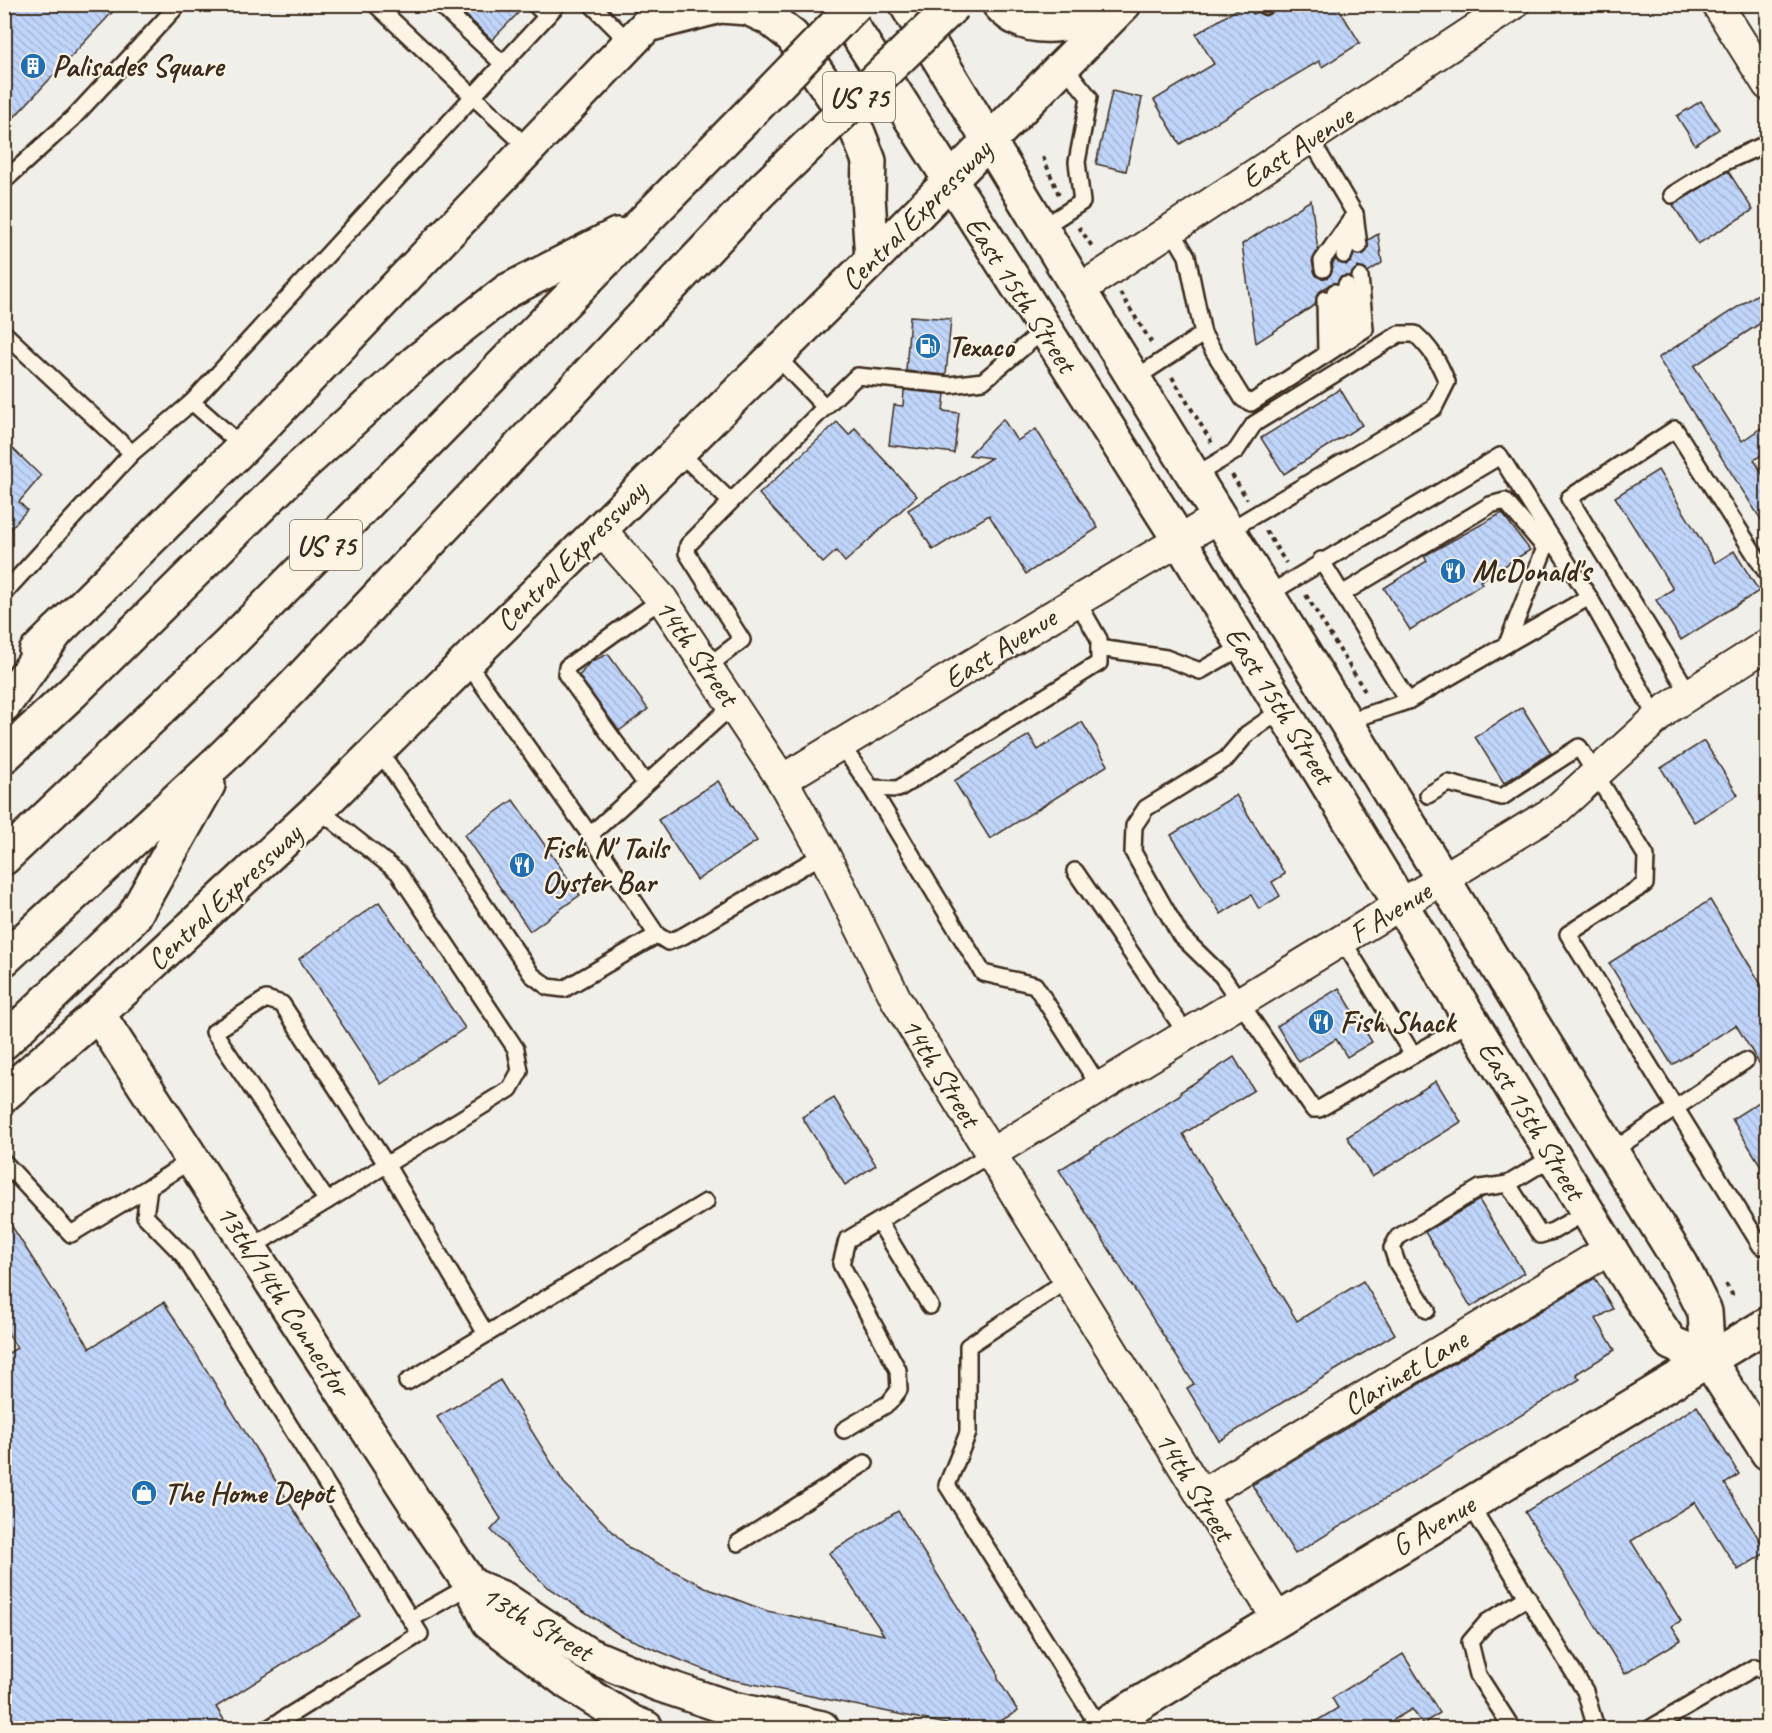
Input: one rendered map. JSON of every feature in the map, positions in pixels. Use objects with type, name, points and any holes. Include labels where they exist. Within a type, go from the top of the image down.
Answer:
[{"type":"main road","name":"East 15th Street","points":[[838,4],[949,182],[1180,542],[1610,1249],[1671,1343],[1708,1359]]},
{"type":"main road","name":"US 75","points":[[4,858],[228,645],[856,4]]},
{"type":"main road","name":"East 15th Street","points":[[906,4],[1079,290],[1681,1264],[1705,1312],[1708,1359],[1767,1453]]},
{"type":"main road","name":"US 75","points":[[4,959],[223,757],[293,687],[762,190],[955,4]]},
{"type":"main road","points":[[999,4],[1007,14],[1029,26],[1067,24],[1121,7]]},
{"type":"main road","points":[[5,682],[243,447],[648,24],[720,6],[748,8],[769,18],[792,36],[858,133],[870,161],[868,195],[872,260]]},
{"type":"main road","name":"Central Expressway","points":[[4,1095],[98,1014],[318,809],[465,660],[872,260],[1121,7]]},
{"type":"main road","points":[[4,756],[72,693],[296,471],[416,362],[507,291],[640,224]]},
{"type":"main road","points":[[4,705],[57,631]]},
{"type":"main road","points":[[1265,681],[1313,720],[1326,724],[1345,722]]},
{"type":"main road","points":[[4,1042],[134,918],[223,757]]},
{"type":"main road","name":"13th/14th Connector","points":[[98,1014],[419,1509],[471,1585]]},
{"type":"main road","name":"G Avenue","points":[[1103,1727],[1767,1324]]},
{"type":"main road","name":"13th Street","points":[[471,1585],[489,1622],[569,1683],[633,1723],[646,1728]]},
{"type":"main road","name":"13th Street","points":[[471,1585],[504,1599],[587,1654],[658,1684],[733,1709],[822,1728]]},
{"type":"street","name":"East Avenue","points":[[1079,290],[1514,4]]},
{"type":"street","points":[[1717,4],[1763,70]]},
{"type":"street","name":"East Avenue","points":[[782,780],[842,746],[1077,601],[1180,542],[1224,524]]},
{"type":"street","name":"14th Street","points":[[600,529],[662,599],[734,704],[782,780],[824,854],[897,1001],[1278,1620]]},
{"type":"street","name":"F Avenue","points":[[992,1153],[1101,1089],[1556,810],[1657,718],[1689,693],[1767,644]]},
{"type":"street","name":"Clarinet Lane","points":[[1201,1495],[1610,1249]]},
{"type":"lane","points":[[4,181],[74,118],[179,4]]},
{"type":"lane","points":[[375,4],[528,148]]},
{"type":"lane","points":[[438,4],[503,64]]},
{"type":"lane","points":[[534,4],[554,8]]},
{"type":"lane","points":[[591,4],[648,24]]},
{"type":"lane","points":[[4,593],[132,453],[192,402],[554,8]]},
{"type":"lane","points":[[1042,228],[1082,202],[1077,162],[1089,97],[1064,66]]},
{"type":"lane","points":[[1310,138],[1355,214],[1359,246]]},
{"type":"lane","points":[[1672,195],[1723,163],[1767,142]]},
{"type":"lane","points":[[1355,214],[1333,262],[1322,261],[1355,214]]},
{"type":"lane","points":[[1172,229],[1187,256],[1203,334],[1243,399],[1251,403],[1365,329],[1360,277]]},
{"type":"lane","points":[[1326,354],[1335,292],[1347,340]]},
{"type":"lane","points":[[708,666],[742,640],[687,553],[687,548],[730,501],[857,376],[950,385],[983,381],[1044,330]]},
{"type":"lane","points":[[4,333],[132,453]]},
{"type":"lane","points":[[1134,379],[1203,334]]},
{"type":"lane","points":[[1194,476],[1236,450],[1254,424],[1399,334],[1415,334],[1428,346],[1439,362],[1447,382],[1434,408],[1224,524]]},
{"type":"lane","points":[[775,356],[825,407]]},
{"type":"lane","points":[[192,402],[243,447]]},
{"type":"lane","points":[[1689,693],[1569,498],[1675,429],[1767,575]]},
{"type":"lane","points":[[677,450],[730,501]]},
{"type":"lane","points":[[1267,595],[1321,560],[1500,456],[1589,597],[1657,718]]},
{"type":"lane","points":[[1342,594],[1490,505],[1505,501],[1545,548],[1507,644]]},
{"type":"lane","points":[[1321,560],[1407,701]]},
{"type":"lane","points":[[1345,722],[1407,701],[1589,597]]},
{"type":"lane","points":[[645,783],[566,674],[567,667],[662,599]]},
{"type":"lane","points":[[871,788],[897,789],[1099,663],[1099,639],[1077,601]]},
{"type":"lane","points":[[1099,648],[1166,658],[1200,671],[1244,646]]},
{"type":"lane","points":[[465,660],[590,835],[657,935],[668,942],[683,936],[824,854]]},
{"type":"lane","points":[[590,835],[734,704]]},
{"type":"lane","points":[[1283,710],[1247,734],[1226,759],[1146,808],[1134,826],[1133,852],[1180,935],[1222,976],[1313,1109],[1319,1109],[1472,1021]]},
{"type":"lane","points":[[842,746],[871,788],[983,973],[1035,985],[1101,1089]]},
{"type":"lane","points":[[1428,795],[1448,783],[1502,797],[1579,747],[1646,856],[1645,884],[1568,934],[1761,1246],[1767,1242]]},
{"type":"lane","points":[[378,749],[484,908],[532,975],[548,987],[564,989],[657,935]]},
{"type":"lane","points":[[250,1248],[510,1089],[520,1071],[516,1050],[399,872],[318,809]]},
{"type":"lane","points":[[1075,871],[1188,1036]]},
{"type":"lane","points":[[1343,941],[1413,1055]]},
{"type":"lane","points":[[327,1201],[214,1032],[266,999],[282,1004],[386,1164],[486,1334]]},
{"type":"lane","points":[[1611,1152],[1745,1061]]},
{"type":"lane","points":[[844,1430],[889,1403],[898,1390],[897,1370],[841,1264],[847,1240],[992,1153]]},
{"type":"lane","points":[[1427,1310],[1396,1263],[1392,1248],[1398,1237],[1480,1188],[1508,1184],[1554,1156]]},
{"type":"lane","points":[[4,1162],[70,1234],[194,1159]]},
{"type":"lane","points":[[1508,1184],[1540,1235],[1553,1231],[1588,1211]]},
{"type":"lane","points":[[148,1187],[145,1216],[183,1255],[420,1634],[268,1728]]},
{"type":"lane","points":[[407,1382],[706,1202]]},
{"type":"lane","points":[[879,1222],[930,1306]]},
{"type":"lane","points":[[1069,1279],[968,1346],[968,1433],[947,1485],[1103,1727]]},
{"type":"lane","points":[[738,1543],[865,1463]]},
{"type":"lane","points":[[1469,1503],[1585,1691],[1596,1728]]},
{"type":"lane","points":[[411,1619],[471,1585]]},
{"type":"lane","points":[[1512,1728],[1478,1675],[1470,1642],[1486,1622],[1528,1597]]},
{"type":"lane","points":[[1651,1728],[1755,1667],[1767,1673]]},
{"type":"building","name":"Palisades Square","points":[[4,4],[120,4],[4,128]]},
{"type":"building","points":[[454,4],[525,4],[525,6],[492,40]]},
{"type":"building","points":[[1246,4],[1253,14],[1257,12],[1265,16],[1273,12],[1274,4],[1336,4],[1360,43],[1322,67],[1319,61],[1180,144],[1154,100],[1214,64],[1196,34]]},
{"type":"building","points":[[1112,91],[1142,98],[1126,171],[1096,164]]},
{"type":"building","points":[[1701,101],[1719,129],[1695,145],[1677,116]]},
{"type":"building","points":[[1728,171],[1753,210],[1698,244],[1673,205]]},
{"type":"building","points":[[1311,200],[1318,250],[1312,261],[1316,275],[1320,278],[1328,277],[1332,272],[1333,262],[1336,260],[1346,265],[1351,262],[1354,254],[1364,254],[1368,249],[1368,240],[1378,234],[1382,263],[1368,272],[1358,267],[1350,276],[1340,277],[1337,283],[1330,284],[1317,294],[1315,305],[1256,343],[1242,244]]},
{"type":"building","points":[[1767,288],[1767,319],[1694,366],[1742,441],[1767,424],[1767,451],[1754,460],[1767,481],[1767,529],[1658,358]]},
{"type":"building","name":"Texaco","points":[[910,316],[951,319],[946,375],[906,371]]},
{"type":"building","points":[[1340,389],[1362,425],[1284,474],[1261,438]]},
{"type":"building","points":[[904,390],[945,394],[943,411],[959,413],[954,453],[889,445],[894,405],[903,406]]},
{"type":"building","points":[[1003,419],[1017,441],[1036,429],[1098,528],[1026,574],[989,515],[933,550],[908,510],[991,458],[969,455]]},
{"type":"building","points":[[837,422],[849,435],[855,428],[917,496],[845,562],[836,551],[823,563],[759,494]]},
{"type":"building","points":[[4,440],[41,476],[19,502],[27,510],[4,536]]},
{"type":"building","points":[[1658,470],[1715,563],[1734,551],[1759,591],[1681,640],[1656,600],[1673,589],[1615,497]]},
{"type":"building","name":"McDonald's","points":[[1502,513],[1530,550],[1480,581],[1482,584],[1410,630],[1384,588],[1427,561],[1424,556]]},
{"type":"building","points":[[608,654],[648,709],[619,731],[579,676],[590,662]]},
{"type":"building","points":[[1522,707],[1551,753],[1504,783],[1475,737]]},
{"type":"building","points":[[1082,722],[1108,765],[990,839],[954,781],[1029,735],[1038,750]]},
{"type":"building","points":[[1704,741],[1738,795],[1694,822],[1661,768]]},
{"type":"building","points":[[718,781],[757,841],[697,880],[658,820]]},
{"type":"building","points":[[1236,795],[1285,874],[1272,882],[1280,896],[1259,909],[1251,895],[1221,914],[1171,835]]},
{"type":"building","name":"Fish N' Tails Oyster Bar","points":[[513,800],[580,895],[530,931],[464,835]]},
{"type":"building","points":[[1710,900],[1767,994],[1767,1076],[1736,1025],[1672,1065],[1609,963]]},
{"type":"building","points":[[379,902],[465,1028],[381,1084],[299,959]]},
{"type":"building","name":"Fish Shack","points":[[1339,988],[1372,1042],[1347,1057],[1336,1039],[1299,1062],[1277,1026]]},
{"type":"building","points":[[1234,1057],[1254,1090],[1183,1134],[1297,1321],[1363,1281],[1395,1334],[1219,1441],[1187,1388],[1194,1384],[1059,1170],[1181,1094],[1180,1092]]},
{"type":"building","points":[[1436,1081],[1461,1122],[1372,1177],[1347,1137]]},
{"type":"building","points":[[1767,1097],[1767,1176],[1732,1119]]},
{"type":"building","points":[[834,1098],[876,1165],[845,1185],[802,1117]]},
{"type":"building","points":[[1479,1200],[1524,1273],[1471,1307],[1425,1232]]},
{"type":"building","name":"The Home Depot","points":[[4,1214],[90,1348],[164,1302],[360,1616],[216,1707],[229,1728],[9,1728],[4,1721],[4,1356],[17,1348],[4,1327]]},
{"type":"building","points":[[1595,1278],[1613,1309],[1596,1319],[1615,1350],[1576,1374],[1580,1379],[1295,1554],[1252,1485]]},
{"type":"building","points":[[500,1380],[564,1483],[630,1549],[711,1590],[767,1611],[884,1635],[829,1553],[898,1511],[997,1670],[998,1679],[1018,1711],[988,1728],[966,1728],[724,1678],[620,1635],[547,1587],[491,1530],[501,1519],[437,1417]]},
{"type":"building","points":[[1697,1406],[1739,1474],[1725,1484],[1767,1552],[1738,1570],[1695,1502],[1631,1541],[1681,1621],[1672,1626],[1681,1640],[1625,1674],[1525,1512]]},
{"type":"building","points":[[1403,1654],[1440,1713],[1422,1724],[1412,1709],[1380,1728],[1305,1728],[1338,1708],[1332,1698]]},
{"type":"place","name":"Palisades Square","points":[[33,66]]},
{"type":"place","name":"Texaco","points":[[928,346]]},
{"type":"place","name":"McDonald's","points":[[1453,571]]},
{"type":"place","name":"Fish N' Tails Oyster Bar","points":[[522,865]]},
{"type":"place","name":"Fish Shack","points":[[1321,1022]]},
{"type":"place","name":"The Home Depot","points":[[144,1493]]}]
